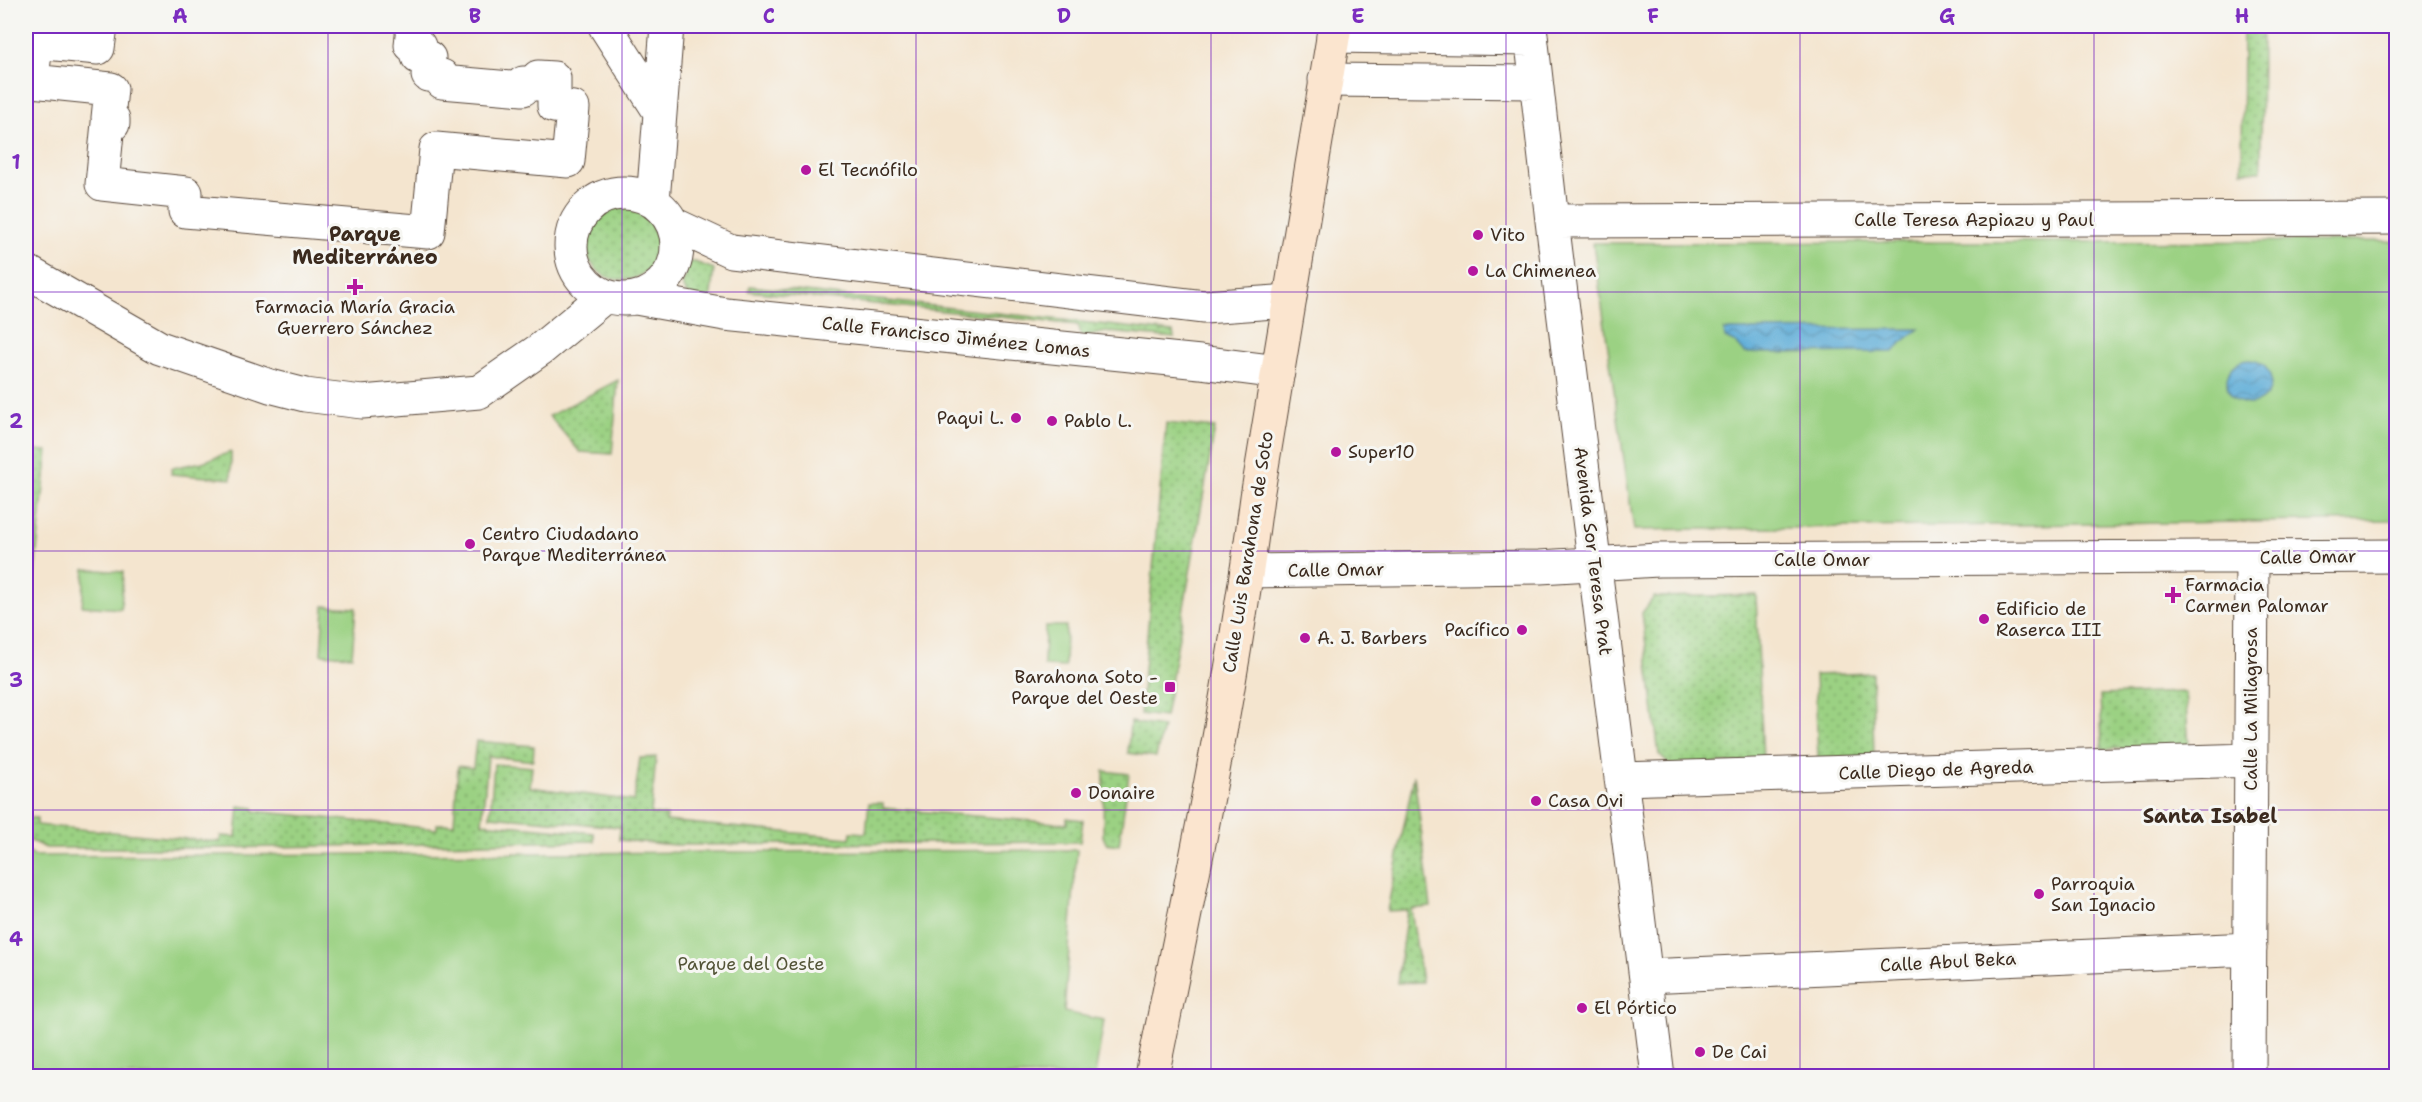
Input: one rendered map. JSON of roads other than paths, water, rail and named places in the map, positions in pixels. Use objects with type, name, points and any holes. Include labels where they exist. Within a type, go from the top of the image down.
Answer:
[{"type":"main road","name":"Calle Luis Barahona de Soto","points":[[1152,1077],[1216,750],[1334,31]]},
{"type":"street","points":[[100,26],[98,48],[36,42],[32,81],[111,89],[108,118],[113,118],[112,124],[108,123],[102,184],[186,193],[185,211],[429,232],[436,149],[568,161],[573,108],[554,106],[554,78],[538,77],[537,84],[523,83],[523,89],[442,82],[442,76],[428,75],[429,58],[418,57],[419,46],[411,45],[413,26]]},
{"type":"street","points":[[605,26],[660,112]]},
{"type":"street","points":[[26,271],[160,348],[270,386],[304,395],[362,402],[479,392],[620,297],[650,292],[671,270],[676,255],[677,240],[663,213],[660,112],[667,26]]},
{"type":"street","points":[[1334,31],[1531,32]]},
{"type":"street","name":"Avenida Sor Teresa Prat","points":[[1531,32],[1552,221],[1658,1077]]},
{"type":"street","points":[[1325,80],[1536,82]]},
{"type":"street","points":[[620,297],[591,288],[579,275],[573,261],[570,244],[573,228],[581,214],[592,202],[607,195],[631,193],[731,251],[1204,307],[1289,301]]},
{"type":"street","name":"Calle Teresa Azpiazu y Paul","points":[[1552,221],[2397,218]]},
{"type":"street","name":"Calle Francisco Jiménez Lomas","points":[[620,297],[725,314],[1200,362],[1278,372]]},
{"type":"street","name":"Calle Omar","points":[[1247,571],[1540,567],[1658,560],[2397,556]]},
{"type":"street","name":"Calle La Milagrosa","points":[[2249,1077],[2252,558]]},
{"type":"street","name":"Calle Diego de Agreda","points":[[1621,779],[2251,760]]},
{"type":"street","name":"Calle Abul Beka","points":[[1646,976],[2250,949]]},
{"type":"water","points":[[1919,329],[1901,343],[1894,352],[1745,353],[1736,343],[1725,338],[1724,330]]},
{"type":"water","points":[[2249,360],[2265,366],[2271,382],[2265,398],[2249,404],[2233,398],[2227,382],[2233,366]]},
{"type":"place","name":"El Tecnófilo","points":[[806,170]]},
{"type":"place","name":"Vito","points":[[1478,235]]},
{"type":"place","name":"La Chimenea","points":[[1473,271]]},
{"type":"place","name":"Farmacia María Gracia Guerrero Sánchez","points":[[355,287]]},
{"type":"place","name":"Paqui L.","points":[[1016,418]]},
{"type":"place","name":"Pablo L.","points":[[1052,421]]},
{"type":"place","name":"Super10","points":[[1336,452]]},
{"type":"place","name":"Centro Ciudadano Parque Mediterránea","points":[[470,544]]},
{"type":"place","name":"Farmacia Carmen Palomar","points":[[2173,595]]},
{"type":"place","name":"Edificio de Raserca III","points":[[1984,619]]},
{"type":"place","name":"Pacífico","points":[[1522,630]]},
{"type":"place","name":"A. J. Barbers","points":[[1305,638]]},
{"type":"place","name":"Barahona Soto - Parque del Oeste","points":[[1170,687]]},
{"type":"place","name":"Donaire","points":[[1076,793]]},
{"type":"place","name":"Casa Ovi","points":[[1536,801]]},
{"type":"place","name":"Parroquia San Ignacio","points":[[2039,894]]},
{"type":"place","name":"El Pórtico","points":[[1582,1008]]},
{"type":"place","name":"De Cai","points":[[1700,1052]]},
{"type":"district","name":"Parque Mediterráneo","points":[[365,246]]},
{"type":"district","name":"Santa Isabel","points":[[2210,816]]},
{"type":"park label","name":"Parque del Oeste","points":[[751,964]]}]
